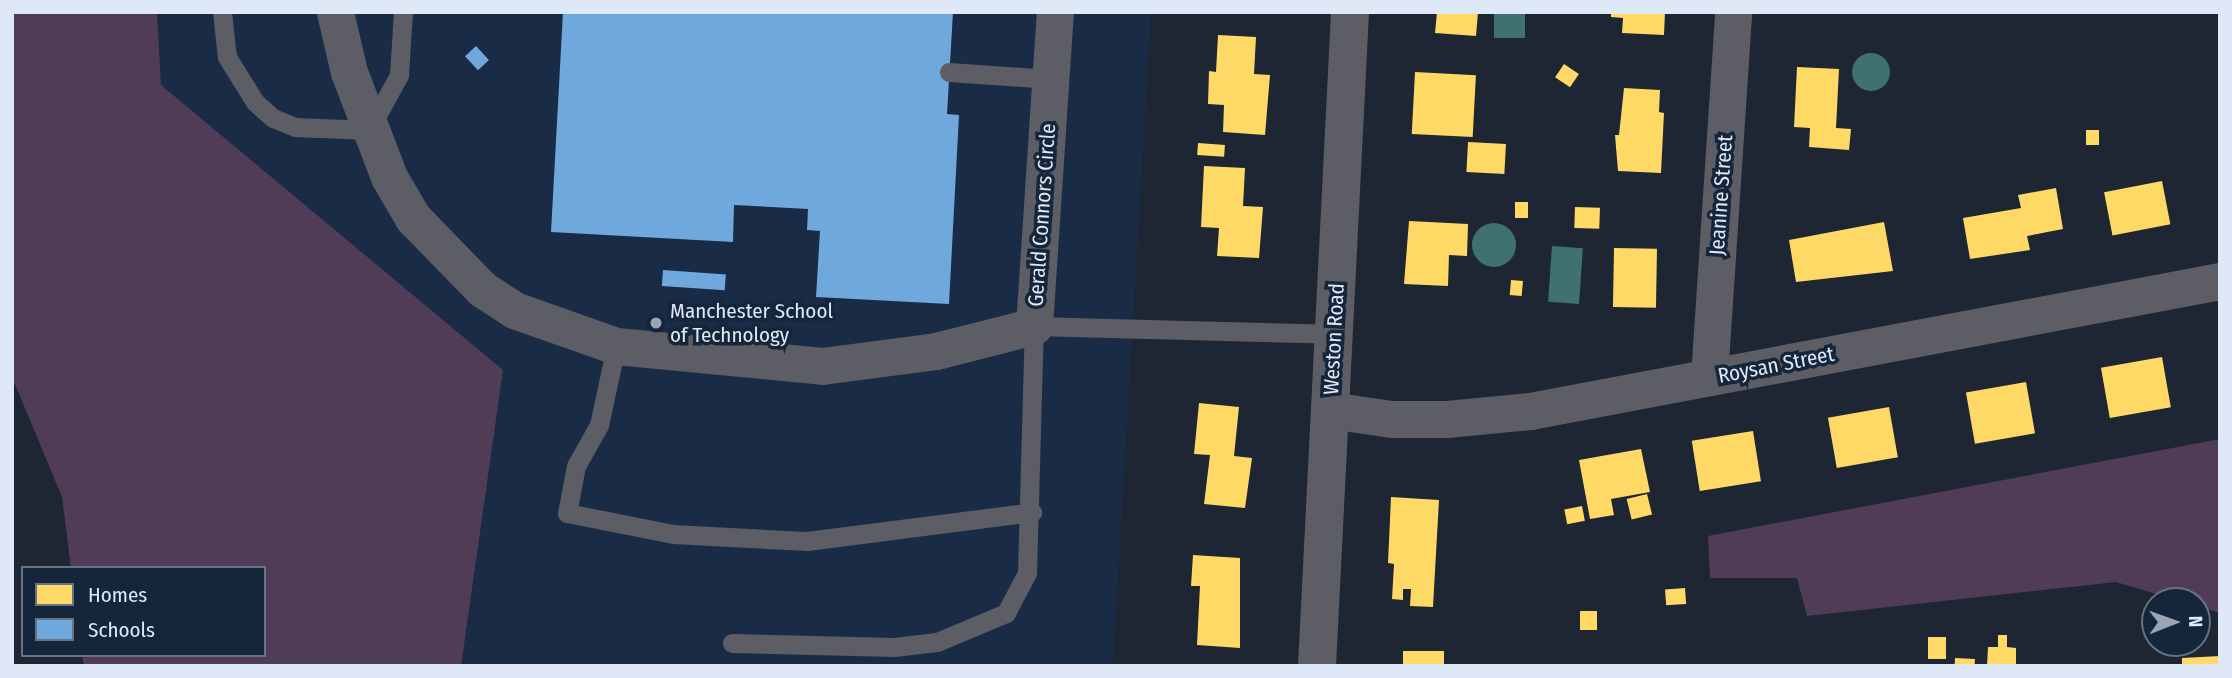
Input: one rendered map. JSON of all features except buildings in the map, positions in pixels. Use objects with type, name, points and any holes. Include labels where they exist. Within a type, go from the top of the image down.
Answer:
[{"type":"street","name":"Gerald Connors Circle","points":[[335,12],[349,72],[369,130],[413,218],[482,289],[514,310],[615,346],[822,366],[936,351],[1034,326],[1055,12]]},
{"type":"street","name":"Weston Road","points":[[1317,666],[1350,12]]},
{"type":"street","name":"Jeanine Street","points":[[1709,377],[1733,12]]},
{"type":"street","name":"Roysan Street","points":[[1330,410],[1391,419],[1486,416],[2220,281]]},
{"type":"lane","points":[[222,12],[227,57],[255,102],[273,118],[295,128],[369,130],[399,75],[404,12]]},
{"type":"lane","points":[[950,72],[1051,79]]},
{"type":"lane","points":[[732,643],[894,647],[937,642],[1006,613],[1020,594],[1027,573],[1032,512],[1034,326],[1334,334]]},
{"type":"lane","points":[[615,346],[599,425],[576,466],[567,513],[673,534],[807,541],[1032,512]]},
{"type":"shaded area","points":[[12,12],[157,12],[161,85],[503,370],[461,666],[84,666],[82,657],[266,657],[266,566],[71,566],[62,497],[12,377]]},
{"type":"shaded area","name":"Manchester School of Technology","points":[[157,12],[1151,12],[1113,666],[204,666],[266,657],[266,566],[264,566],[161,85]]},
{"type":"shaded area","points":[[1494,12],[1525,12],[1525,38],[1494,38]]},
{"type":"shaded area","points":[[1871,53],[1884,59],[1890,72],[1884,85],[1871,91],[1858,85],[1852,72],[1858,59]]},
{"type":"shaded area","points":[[1494,223],[1509,230],[1516,245],[1509,260],[1494,267],[1479,260],[1472,245],[1479,230]]},
{"type":"shaded area","points":[[1552,246],[1583,248],[1579,304],[1548,302]]},
{"type":"shaded area","points":[[2220,439],[2220,613],[2211,610],[2211,587],[2141,587],[2141,589],[2116,582],[1807,616],[1797,578],[1710,578],[1708,536]]},
{"type":"place","name":"Manchester School of Technology","points":[[656,323]]}]
